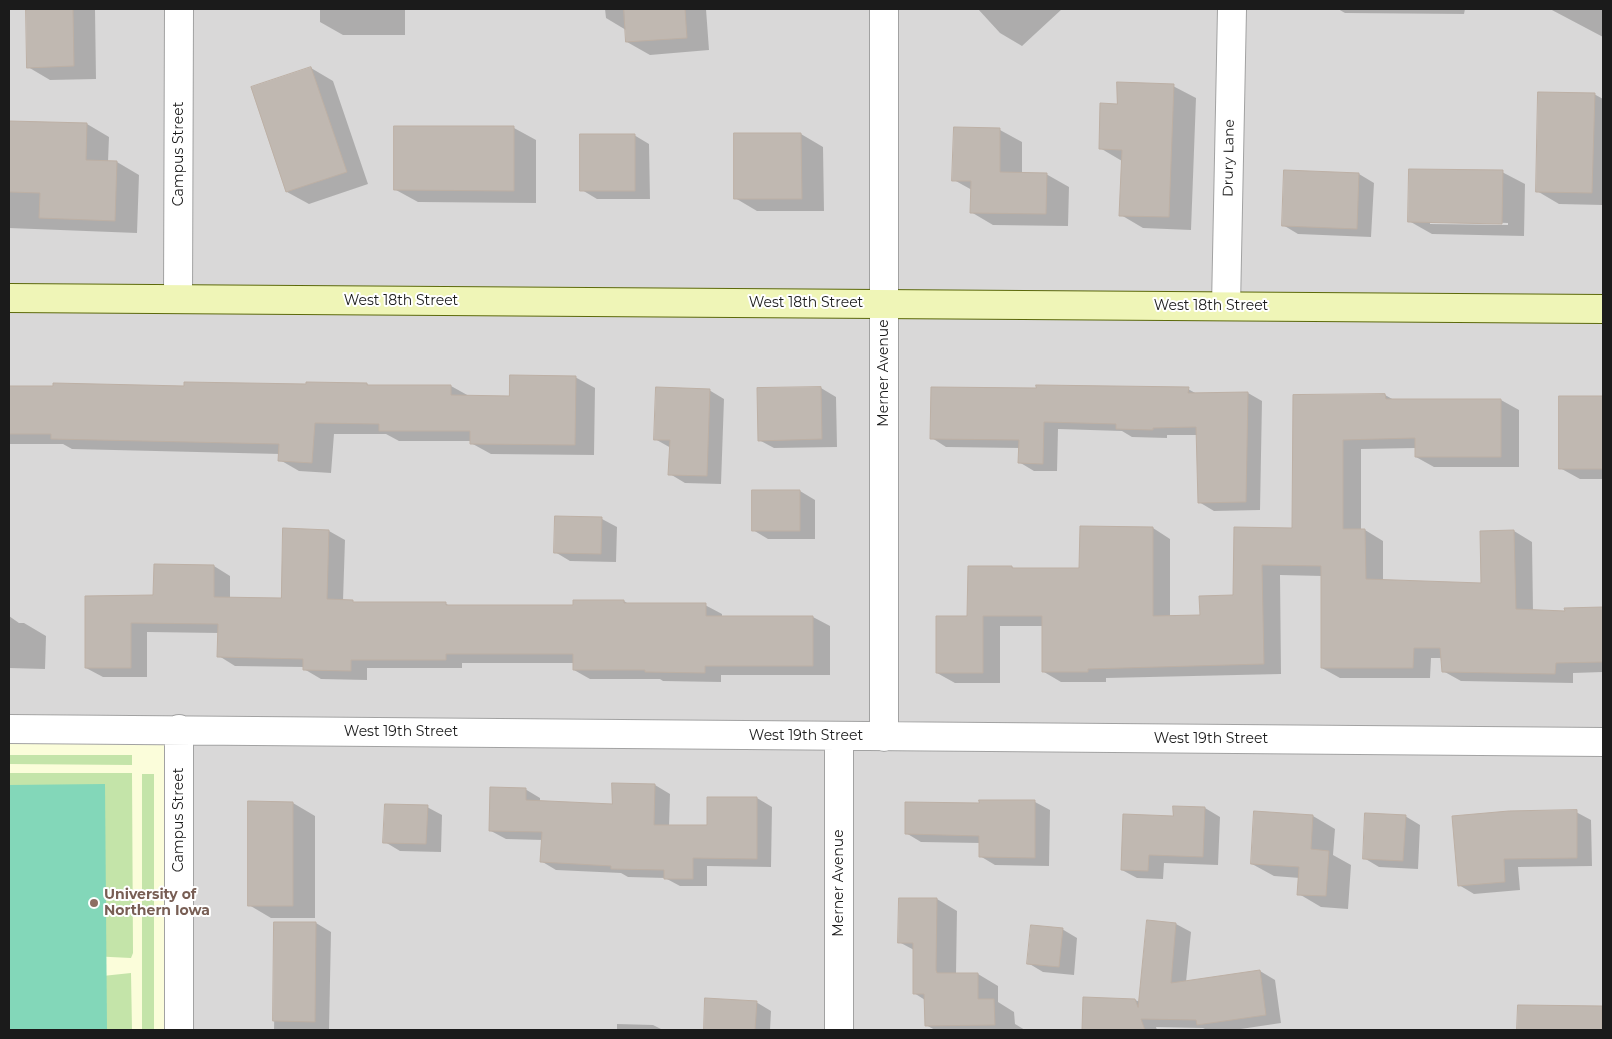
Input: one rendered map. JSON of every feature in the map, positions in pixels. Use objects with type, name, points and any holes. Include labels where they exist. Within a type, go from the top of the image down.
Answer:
[{"type":"main road","name":"West 18th Street","points":[[9,298],[1603,309]]},
{"type":"street","name":"Campus Street","points":[[178,299],[179,9]]},
{"type":"street","name":"Merner Avenue","points":[[884,9],[884,737]]},
{"type":"street","name":"Drury Lane","points":[[1226,306],[1232,9]]},
{"type":"street","name":"West 19th Street","points":[[9,729],[1603,742]]},
{"type":"street","name":"Campus Street","points":[[179,729],[179,1030]]},
{"type":"street","name":"Merner Avenue","points":[[839,736],[839,1030]]},
{"type":"shaded area","points":[[9,9],[1603,9],[1603,1030],[179,1030],[178,776],[197,717],[9,714]]},
{"type":"shaded area","name":"University of Northern Iowa","points":[[9,729],[136,730],[164,745],[178,776],[179,1030],[9,1030]]},
{"type":"green space","points":[[9,755],[132,755],[132,765],[9,764]]},
{"type":"green space","points":[[9,773],[132,773],[133,953],[131,958],[90,956],[9,799]]},
{"type":"green space","points":[[142,774],[154,774],[154,1030],[142,1030]]},
{"type":"green space","points":[[105,784],[107,1030],[9,1030],[9,785]]},
{"type":"green space","points":[[131,973],[132,1030],[97,1030],[93,977]]},
{"type":"building","points":[[26,9],[73,9],[74,66],[27,68]]},
{"type":"building","points":[[624,9],[685,9],[687,38],[626,42]]},
{"type":"building","points":[[311,67],[347,172],[286,192],[251,87]]},
{"type":"building","points":[[1117,82],[1174,84],[1169,217],[1119,216],[1122,150],[1099,149],[1100,103],[1117,104]]},
{"type":"building","points":[[1538,92],[1595,93],[1592,193],[1536,192]]},
{"type":"building","points":[[9,121],[87,123],[86,160],[117,161],[115,221],[39,218],[40,193],[9,192]]},
{"type":"building","points":[[394,126],[514,126],[514,191],[394,190]]},
{"type":"building","points":[[954,127],[1000,128],[1000,172],[1047,173],[1046,214],[970,213],[971,181],[952,181]]},
{"type":"building","points":[[734,133],[801,133],[802,199],[734,199]]},
{"type":"building","points":[[580,134],[635,134],[635,191],[580,191]]},
{"type":"building","points":[[1409,169],[1503,170],[1502,224],[1408,222]]},
{"type":"building","points":[[1284,170],[1359,173],[1357,229],[1282,226]]},
{"type":"building","points":[[510,375],[576,376],[575,445],[470,444],[470,431],[379,431],[379,424],[315,423],[312,463],[278,461],[279,444],[51,439],[51,434],[9,434],[9,386],[53,386],[53,383],[184,386],[184,382],[367,383],[367,385],[451,385],[451,395],[509,396]]},
{"type":"building","points":[[1036,385],[1189,387],[1188,393],[1248,392],[1246,502],[1198,503],[1196,427],[1153,428],[1153,430],[1116,429],[1116,424],[1044,422],[1043,464],[1018,463],[1019,440],[930,439],[931,387],[1036,388]]},
{"type":"building","points":[[656,387],[710,389],[707,476],[668,475],[670,440],[654,440]]},
{"type":"building","points":[[821,387],[822,439],[758,441],[757,388]]},
{"type":"building","points":[[1385,394],[1386,399],[1501,399],[1501,457],[1415,457],[1415,438],[1343,440],[1343,529],[1365,529],[1366,579],[1481,583],[1480,531],[1514,530],[1516,609],[1565,611],[1564,608],[1603,607],[1603,662],[1556,663],[1555,674],[1442,672],[1440,648],[1414,648],[1413,668],[1321,668],[1321,566],[1262,565],[1264,664],[1088,669],[1088,672],[1042,672],[1042,616],[983,616],[983,673],[936,673],[936,616],[967,616],[968,566],[1079,568],[1080,526],[1153,527],[1153,616],[1200,615],[1199,596],[1233,595],[1234,527],[1292,528],[1293,395]]},
{"type":"building","points":[[1559,396],[1603,396],[1603,469],[1559,469]]},
{"type":"building","points":[[752,490],[800,490],[800,531],[752,531]]},
{"type":"building","points":[[555,516],[602,517],[601,554],[554,553]]},
{"type":"building","points":[[283,528],[329,530],[327,599],[353,600],[353,602],[446,602],[446,605],[573,605],[573,600],[624,600],[624,603],[706,603],[706,616],[813,616],[813,666],[705,666],[705,673],[645,672],[645,670],[573,670],[573,654],[446,654],[446,660],[351,660],[351,671],[303,670],[303,659],[217,657],[218,624],[131,623],[131,668],[85,668],[85,596],[153,595],[154,564],[214,565],[214,597],[281,598]]},
{"type":"building","points":[[612,783],[655,784],[654,825],[707,825],[707,797],[757,797],[757,859],[693,858],[693,879],[664,879],[664,870],[611,869],[611,866],[540,862],[542,832],[489,831],[490,787],[526,788],[526,800],[612,804]]},
{"type":"building","points":[[979,800],[1035,800],[1035,858],[979,857],[979,836],[905,834],[905,802],[979,803]]},
{"type":"building","points":[[248,801],[293,802],[293,906],[248,906]]},
{"type":"building","points":[[385,804],[428,805],[426,844],[383,843]]},
{"type":"building","points":[[1173,806],[1205,807],[1203,857],[1149,855],[1148,871],[1121,870],[1123,814],[1173,816]]},
{"type":"building","points":[[1577,810],[1577,858],[1504,859],[1505,882],[1458,886],[1452,816],[1509,811]]},
{"type":"building","points":[[1254,811],[1313,815],[1311,849],[1329,851],[1326,896],[1297,895],[1299,867],[1251,864]]},
{"type":"building","points":[[1365,813],[1406,815],[1403,861],[1363,859]]},
{"type":"building","points":[[899,898],[937,898],[937,973],[978,973],[978,999],[994,999],[995,1025],[925,1026],[924,994],[913,994],[913,943],[898,943]]},
{"type":"building","points":[[1147,920],[1176,923],[1171,983],[1260,970],[1266,1015],[1197,1025],[1196,1020],[1141,1019],[1145,1030],[1082,1030],[1083,997],[1135,999],[1138,1007]]},
{"type":"building","points":[[274,922],[316,922],[315,1022],[273,1021]]},
{"type":"building","points":[[1031,925],[1063,928],[1059,967],[1027,964]]},
{"type":"building","points":[[705,998],[757,1001],[755,1030],[704,1030]]},
{"type":"building","points":[[1518,1005],[1602,1006],[1602,1030],[1517,1030]]},
{"type":"place","name":"University of Northern Iowa","points":[[94,903]]}]
